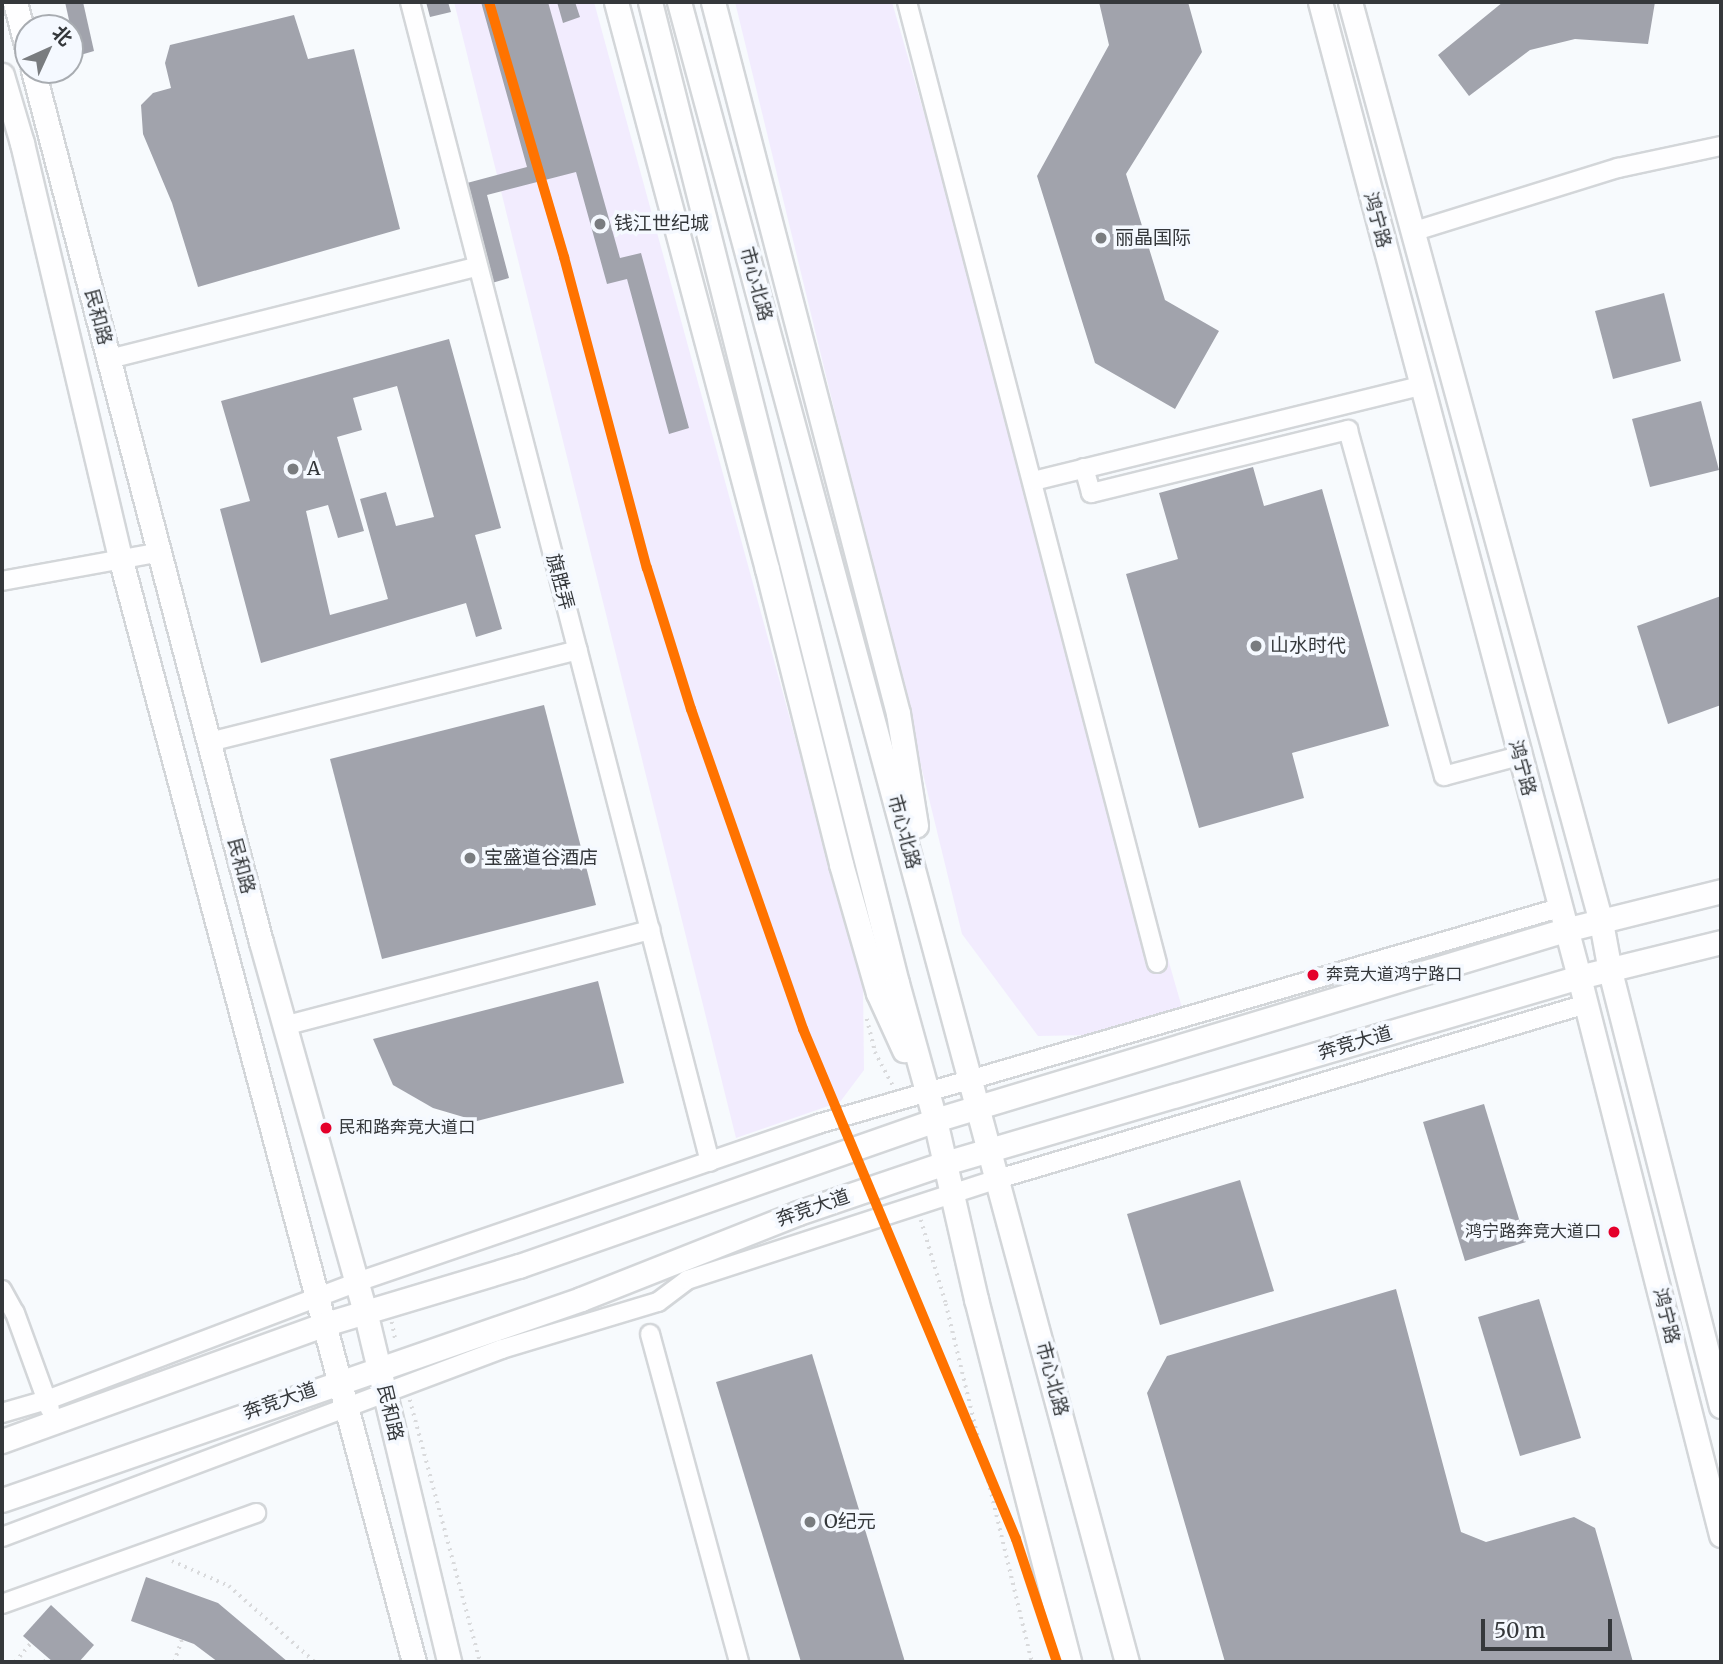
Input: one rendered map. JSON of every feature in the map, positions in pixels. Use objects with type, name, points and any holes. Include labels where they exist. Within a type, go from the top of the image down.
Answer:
[{"type":"main road","points":[[616,2],[767,569],[829,817],[878,993],[926,1094]]},
{"type":"main road","name":"市心北路","points":[[650,2],[832,729],[935,1120],[1069,1662]]},
{"type":"main road","name":"市心北路","points":[[679,2],[1127,1662]]},
{"type":"main road","points":[[713,2],[898,713],[933,940]]},
{"type":"main road","name":"鸿宁路","points":[[1320,2],[1718,1508],[1721,1535]]},
{"type":"main road","name":"鸿宁路","points":[[1350,2],[1601,922],[1610,971],[1721,1406]]},
{"type":"main road","name":"民和路","points":[[2,75],[22,143],[120,558],[322,1325],[414,1662]]},
{"type":"main road","name":"民和路","points":[[37,84],[284,1026],[366,1315],[390,1364],[449,1662]]},
{"type":"main road","points":[[2,1441],[322,1325],[366,1315],[519,1266],[935,1120],[979,1109],[1562,919],[1601,922],[1721,891]]},
{"type":"main road","name":"奔竞大道","points":[[2,1500],[338,1381],[581,1299],[798,1213],[945,1163],[1579,977],[1721,942]]},
{"type":"street","name":"旗胜弄","points":[[410,2],[476,267],[710,1162]]},
{"type":"street","points":[[907,2],[1157,963]]},
{"type":"street","points":[[1412,232],[1618,168],[1721,146]]},
{"type":"street","points":[[109,359],[476,267]]},
{"type":"street","points":[[1033,481],[1421,386]]},
{"type":"street","points":[[1084,468],[1091,493],[1348,430],[1444,776],[1519,756]]},
{"type":"street","points":[[2,580],[161,552]]},
{"type":"street","points":[[209,742],[578,650]]},
{"type":"street","points":[[829,817],[832,729]]},
{"type":"street","points":[[2,1413],[47,1399],[357,1282],[818,1125],[971,1080],[1562,919]]},
{"type":"street","points":[[284,1026],[650,930]]},
{"type":"street","points":[[2,1537],[502,1349],[658,1302],[687,1280],[888,1214],[918,1208],[998,1179],[1586,1004]]},
{"type":"street","points":[[2,1292],[15,1313],[55,1422]]},
{"type":"street","points":[[650,1335],[738,1662]]},
{"type":"street","points":[[2,1604],[256,1513]]},
{"type":"path","points":[[918,1208],[946,1304],[1032,1662]]},
{"type":"path","points":[[388,1307],[390,1364]]},
{"type":"path","points":[[395,1388],[480,1662]]},
{"type":"path","points":[[151,1552],[229,1586],[315,1662]]},
{"type":"path","points":[[174,1662],[182,1639]]},
{"type":"path","points":[[15,1662],[31,1643]]},
{"type":"shaded area","points":[[454,2],[594,2],[863,986],[864,1070],[840,1102],[736,1138]]},
{"type":"shaded area","points":[[735,2],[892,2],[1185,1018],[1142,1034],[1038,1036],[962,934]]},
{"type":"building","points":[[65,2],[83,2],[94,51],[84,54],[84,14],[68,14]]},
{"type":"building","points":[[426,2],[448,2],[451,12],[430,17]]},
{"type":"building","name":"钱江世纪城","points":[[481,2],[548,2],[620,258],[641,253],[689,428],[669,434],[627,279],[607,284],[576,172],[487,195],[509,278],[492,283],[467,183],[527,167]]},
{"type":"building","points":[[557,2],[575,2],[580,17],[563,23]]},
{"type":"building","name":"丽晶国际","points":[[1099,2],[1188,2],[1202,52],[1126,174],[1165,300],[1219,331],[1175,409],[1095,363],[1037,176],[1109,45]]},
{"type":"building","points":[[1503,2],[1655,2],[1648,44],[1575,39],[1530,50],[1469,96],[1438,55]]},
{"type":"building","points":[[294,15],[308,59],[354,49],[400,229],[198,287],[172,203],[143,134],[141,105],[153,93],[171,88],[165,63],[170,45]]},
{"type":"building","points":[[1664,293],[1681,361],[1613,379],[1595,311]]},
{"type":"building","points":[[449,339],[501,528],[475,535],[502,629],[476,637],[466,603],[261,663],[220,509],[250,501],[221,401]],"holes":[[[397,386],[434,517],[396,526],[386,492],[360,499],[388,599],[330,615],[306,511],[328,505],[338,538],[364,531],[337,437],[362,430],[353,398]]]},
{"type":"building","points":[[1701,401],[1719,470],[1650,487],[1632,419]]},
{"type":"building","name":"山水时代","points":[[1253,467],[1264,506],[1322,489],[1389,726],[1292,753],[1304,798],[1199,828],[1126,574],[1178,559],[1159,493]]},
{"type":"building","points":[[1721,596],[1721,705],[1668,724],[1637,626]]},
{"type":"building","name":"宝盛道谷酒店","points":[[544,705],[596,905],[382,959],[330,759]]},
{"type":"building","points":[[598,981],[624,1083],[477,1121],[433,1108],[393,1085],[373,1039]]},
{"type":"building","points":[[1484,1104],[1526,1242],[1465,1261],[1423,1122]]},
{"type":"building","points":[[1240,1180],[1274,1291],[1160,1325],[1127,1214]]},
{"type":"building","points":[[1396,1289],[1461,1532],[1486,1542],[1574,1517],[1595,1528],[1633,1662],[1225,1662],[1147,1393],[1167,1356]]},
{"type":"building","points":[[1539,1299],[1581,1438],[1520,1456],[1478,1317]]},
{"type":"building","name":"O纪元","points":[[812,1354],[905,1662],[801,1662],[716,1382]]},
{"type":"building","points":[[146,1577],[218,1603],[288,1662],[218,1662],[194,1644],[131,1621]]},
{"type":"building","points":[[51,1605],[94,1645],[79,1662],[53,1662],[23,1636]]},
{"type":"transit line","points":[[489,2],[564,257],[647,568],[691,709],[803,1029],[1016,1539],[1057,1662]]},
{"type":"place","name":"钱江世纪城","points":[[600,224]]},
{"type":"place","name":"丽晶国际","points":[[1101,238]]},
{"type":"place","name":"A","points":[[293,469]]},
{"type":"place","name":"山水时代","points":[[1256,646]]},
{"type":"place","name":"宝盛道谷酒店","points":[[470,858]]},
{"type":"place","name":"奔竞大道鸿宁路口","points":[[1313,975]]},
{"type":"place","name":"民和路奔竞大道口","points":[[326,1128]]},
{"type":"place","name":"鸿宁路奔竞大道口","points":[[1614,1232]]},
{"type":"place","name":"O纪元","points":[[810,1522]]}]
